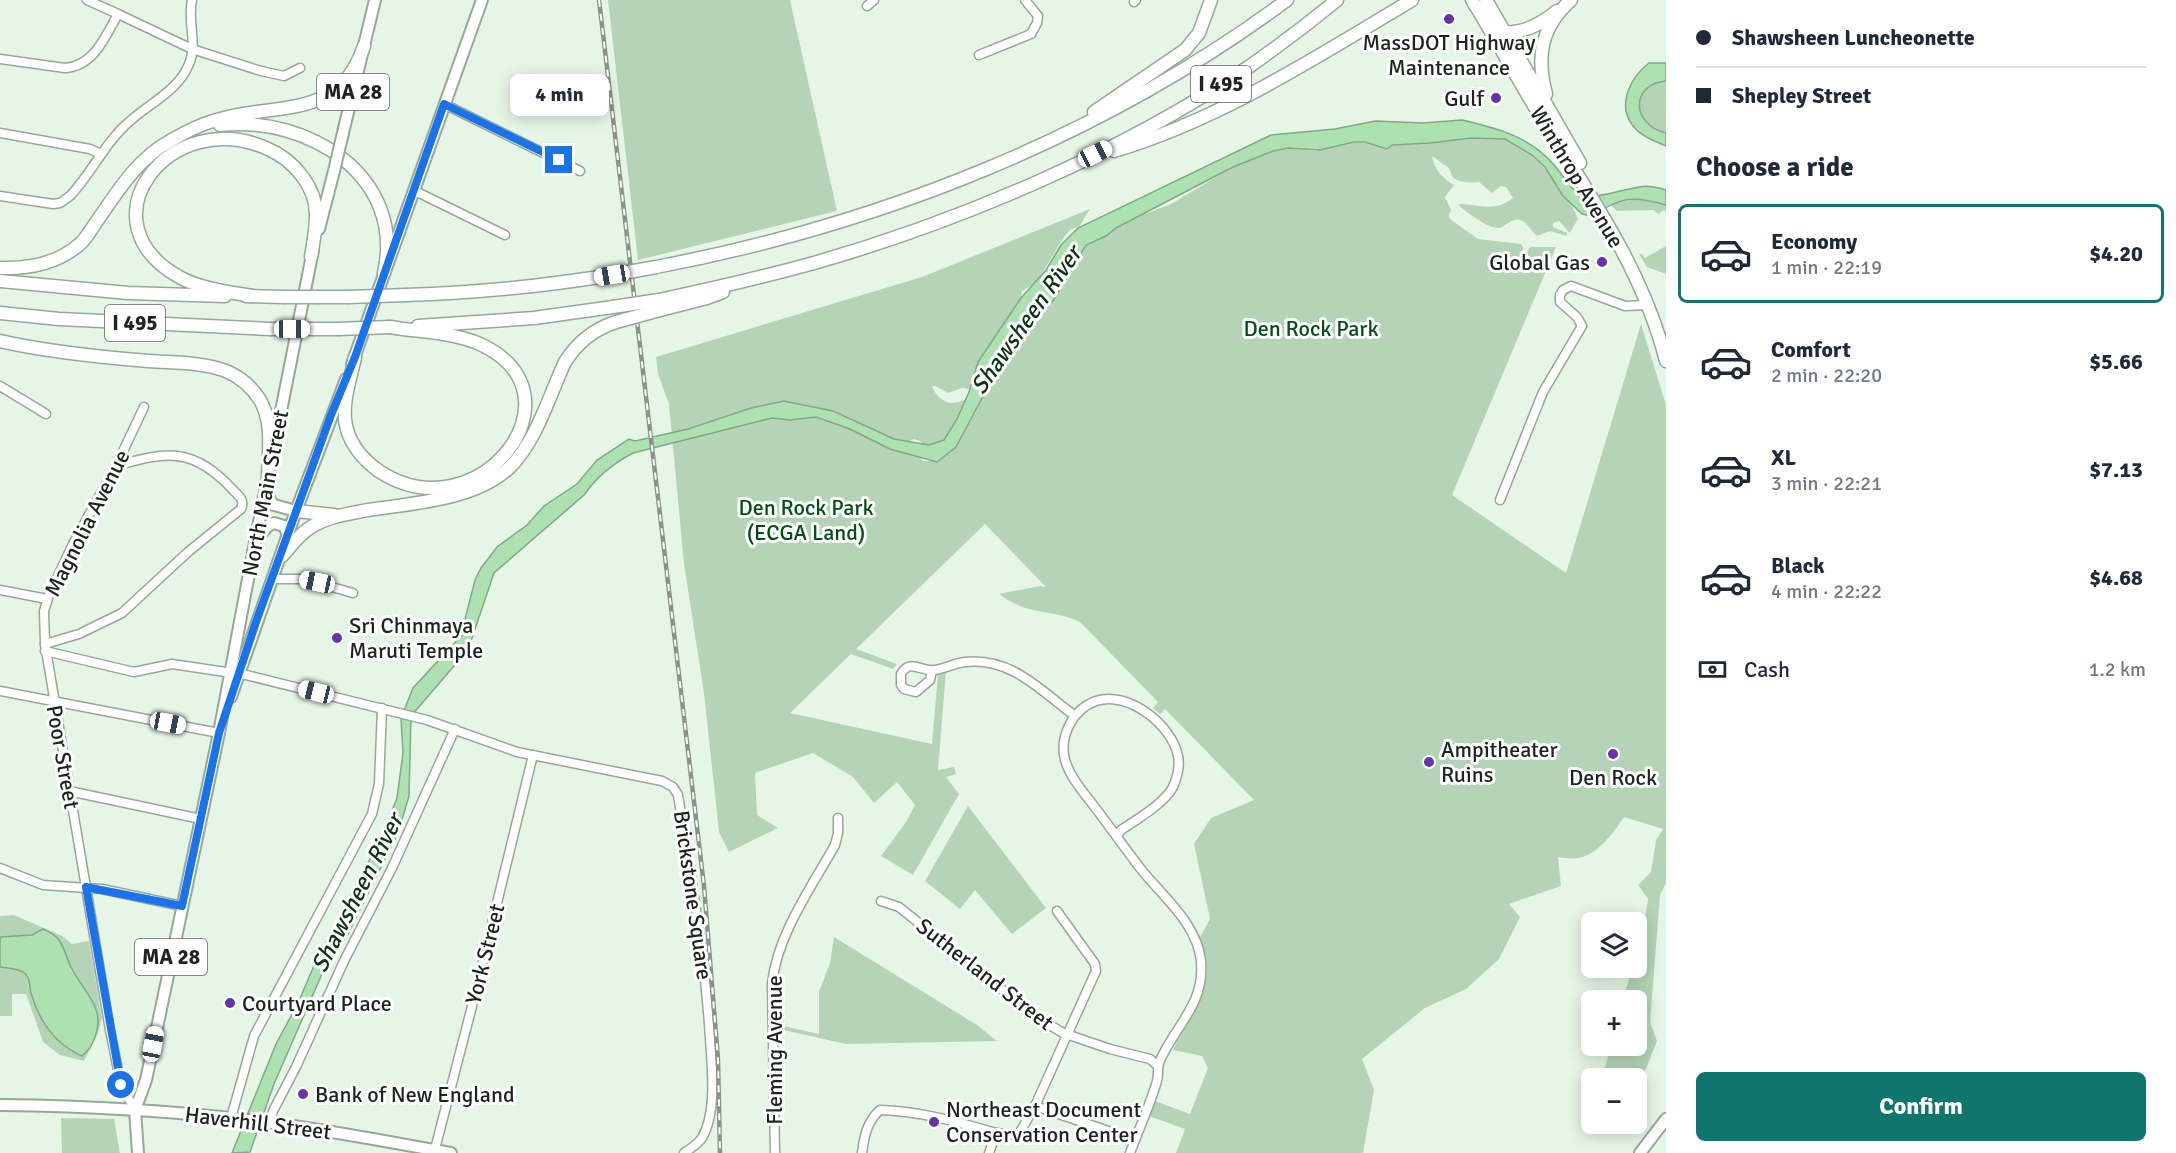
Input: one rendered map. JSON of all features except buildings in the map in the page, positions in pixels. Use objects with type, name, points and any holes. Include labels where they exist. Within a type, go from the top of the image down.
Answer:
[{"type":"highway","points":[[1071,131],[1185,50],[1198,33],[1208,11],[1210,0]]},
{"type":"highway","name":"I 495","points":[[0,281],[128,293],[284,297],[406,295],[517,288],[612,275],[720,255],[909,200],[989,168],[1071,131],[1148,91],[1215,51],[1287,0]]},
{"type":"highway","name":"I 495","points":[[0,313],[59,319],[270,329],[339,329],[494,321],[613,307],[660,305],[707,298],[743,282],[863,248],[961,213],[1095,154],[1167,117],[1250,65],[1337,0]]},
{"type":"highway","points":[[1095,154],[1112,152],[1150,139],[1225,107],[1412,0]]},
{"type":"highway","name":"Winthrop Avenue","points":[[1472,0],[1544,122],[1593,193]]},
{"type":"highway","name":"Winthrop Avenue","points":[[1486,0],[1551,112],[1627,253],[1666,338]]},
{"type":"highway","points":[[1491,31],[1505,33],[1522,31],[1542,22],[1567,4]]},
{"type":"highway","points":[[1551,112],[1542,81],[1540,54],[1548,30],[1567,4]]},
{"type":"highway","points":[[0,268],[35,266],[61,257],[81,243],[133,170],[156,149],[181,135],[223,118],[309,103],[326,97],[346,81],[364,46]]},
{"type":"highway","points":[[181,135],[222,125],[262,124],[296,132],[326,147],[359,175],[376,200],[387,237],[388,251],[384,273]]},
{"type":"highway","points":[[252,296],[206,287],[182,279],[159,263],[148,250],[140,234],[137,204],[141,188],[149,173],[166,157],[185,146],[206,140],[228,138],[259,144],[280,155],[298,171],[311,193],[316,215],[311,257]]},
{"type":"highway","points":[[296,511],[339,515],[457,495],[497,478],[527,445],[569,356],[582,341],[592,333],[660,305]]},
{"type":"highway","name":"Winthrop Avenue","points":[[1651,305],[1666,361]]},
{"type":"highway","points":[[355,357],[346,401],[345,419],[352,441],[369,463],[403,483],[426,487],[459,484],[489,469],[514,444],[523,423],[524,394],[512,370],[493,351],[475,342],[454,336],[390,327]]},
{"type":"highway","points":[[0,341],[69,353],[209,367],[234,376],[252,389],[266,413],[269,429],[268,480]]},
{"type":"highway","points":[[282,556],[307,530],[339,515]]},
{"type":"main road","name":"MA 28","points":[[364,46],[375,0]]},
{"type":"main road","name":"MA 28","points":[[138,1153],[135,1110],[146,1081],[219,733],[235,673],[282,556],[296,511],[355,357],[482,0]]},
{"type":"main road","name":"North Main Street","points":[[235,673],[255,542],[311,257],[364,46]]},
{"type":"main road","points":[[268,480],[268,495],[272,504],[296,511]]},
{"type":"main road","points":[[255,542],[267,527],[274,523],[283,525],[288,535]]},
{"type":"main road","name":"Haverhill Street","points":[[0,1105],[135,1110],[235,1118],[451,1153]]},
{"type":"main road","points":[[1640,1153],[1666,1119]]},
{"type":"street","points":[[87,0],[192,49],[275,75],[288,75],[300,68]]},
{"type":"street","points":[[0,196],[53,204],[60,203],[75,191],[127,124],[180,78],[189,64],[192,49],[192,3],[200,0]]},
{"type":"street","points":[[979,55],[1031,34],[1037,24],[1038,16],[1025,0]]},
{"type":"street","points":[[0,59],[60,68],[78,66],[93,55],[118,14]]},
{"type":"street","points":[[444,104],[580,171]]},
{"type":"street","points":[[0,133],[90,149],[102,154]]},
{"type":"street","points":[[413,190],[505,235]]},
{"type":"street","points":[[1500,500],[1543,392],[1582,326],[1577,317],[1560,302],[1563,290],[1571,286],[1625,306],[1651,305]]},
{"type":"street","points":[[0,386],[46,414]]},
{"type":"street","name":"Magnolia Avenue","points":[[45,647],[45,598],[116,466],[144,407]]},
{"type":"street","points":[[45,647],[90,629],[129,609],[183,557],[241,509],[243,503],[210,468],[187,456],[161,454],[116,466]]},
{"type":"street","points":[[273,579],[303,579],[353,592]]},
{"type":"street","points":[[0,590],[45,598]]},
{"type":"street","name":"Brickstone Square","points":[[45,647],[134,672],[172,664],[235,673],[427,720],[517,752],[665,782],[673,787],[678,795],[707,992],[712,1093],[702,1138],[684,1153]]},
{"type":"street","name":"Poor Street","points":[[45,647],[121,1085],[135,1110]]},
{"type":"street","points":[[932,671],[950,664],[966,662],[981,661],[1005,666],[1024,676],[1076,716]]},
{"type":"street","points":[[0,691],[219,733]]},
{"type":"street","points":[[1117,836],[1121,830],[1163,800],[1172,790],[1177,776],[1178,757],[1166,731],[1146,712],[1128,701],[1107,699],[1096,701],[1082,709],[1070,722],[1063,747],[1065,761],[1076,782],[1139,867],[1189,928],[1200,957],[1201,980],[1194,1004],[1158,1066],[1158,1079],[1130,1153]]},
{"type":"street","points":[[235,1118],[250,1047],[258,1025],[372,814],[379,784],[386,709]]},
{"type":"street","points":[[267,1122],[296,1067],[347,955],[392,868],[455,729]]},
{"type":"street","name":"York Street","points":[[434,1152],[533,755]]},
{"type":"street","points":[[69,791],[201,819]]},
{"type":"street","name":"Fleming Avenue","points":[[775,1153],[771,984],[773,969],[779,949],[835,845],[838,818]]},
{"type":"street","points":[[0,868],[43,885],[86,887],[182,906]]},
{"type":"street","name":"Sutherland Street","points":[[881,901],[899,907],[1035,1016],[1067,1035],[1150,1059],[1158,1066]]},
{"type":"street","points":[[861,1153],[864,1137],[872,1117],[880,1110],[895,1110],[956,1121],[996,1133],[1016,1135],[1020,1132],[1035,1106],[1096,970],[1095,964],[1057,911]]},
{"type":"street","points":[[1035,1106],[1135,1140]]},
{"type":"street","points":[[989,1153],[996,1133]]},
{"type":"green space","points":[[608,0],[790,0],[837,211],[638,260]]},
{"type":"green space","points":[[1666,81],[1666,133],[1646,122],[1639,105],[1646,89]]},
{"type":"green space","points":[[1471,138],[1495,138],[1508,140],[1518,145],[1539,163],[1559,186],[1578,219],[1570,233],[1559,221],[1553,223],[1553,227],[1567,233],[1567,236],[1550,231],[1537,236],[1520,220],[1513,220],[1498,228],[1489,226],[1458,204],[1486,207],[1506,203],[1513,198],[1506,187],[1501,186],[1492,193],[1479,182],[1456,180],[1449,168],[1432,156],[1440,173],[1454,185],[1445,197],[1451,210],[1450,219],[1478,239],[1521,244],[1523,255],[1530,247],[1556,247],[1452,495],[1566,573],[1641,324],[1666,405],[1666,883],[1660,895],[1650,1022],[1657,1041],[1646,1068],[1605,1068],[1608,1056],[1647,1056],[1647,990],[1626,990],[1629,978],[1647,978],[1646,912],[1648,899],[1638,885],[1651,872],[1656,840],[1663,829],[1624,817],[1592,853],[1578,858],[1558,857],[1561,886],[1509,904],[1520,917],[1499,959],[1466,989],[1425,1008],[1362,1059],[1374,1090],[1363,1153],[1176,1153],[1185,1129],[1149,1116],[1155,1101],[1190,1114],[1208,1068],[1202,1056],[1173,1050],[1201,998],[1205,985],[1205,956],[1199,939],[1210,919],[1194,844],[1211,818],[1254,800],[1165,709],[1160,714],[1153,708],[1158,702],[1080,622],[1021,606],[999,594],[1040,586],[1046,587],[985,524],[856,649],[897,664],[893,669],[851,654],[790,713],[932,744],[938,675],[946,671],[938,770],[954,767],[956,774],[946,777],[959,794],[913,875],[881,856],[906,822],[915,805],[897,782],[874,803],[853,777],[813,753],[755,773],[757,815],[778,828],[729,852],[719,832],[704,693],[684,564],[669,404],[658,374],[656,357],[922,277],[1090,209],[1079,227],[1071,229],[1064,237],[1036,283],[1022,291],[1020,303],[985,352],[973,375],[969,389],[962,388],[948,393],[932,386],[939,397],[945,401],[953,403],[967,400],[947,441],[924,445],[914,439],[906,443],[923,461],[938,461],[957,446],[993,374],[1043,310],[1053,301],[1086,245],[1140,216],[1171,204],[1233,167],[1270,151],[1285,148],[1317,151],[1333,145],[1359,142],[1379,145],[1386,149],[1392,145]]},
{"type":"green space","points":[[1628,199],[1650,200],[1666,205],[1666,212],[1664,210],[1658,214],[1654,210],[1617,211],[1610,204]]},
{"type":"green space","points":[[1666,246],[1666,274],[1647,267],[1639,254],[1645,258]]},
{"type":"green space","points":[[968,806],[1046,908],[1012,934],[975,890],[960,909],[925,881]]},
{"type":"green space","points":[[14,915],[62,936],[72,944],[89,941],[102,1018],[98,1033],[84,1061],[60,1055],[43,1042],[26,994],[12,994],[12,1016],[0,1016],[0,916]]},
{"type":"green space","points":[[834,937],[977,1025],[997,1041],[846,1044],[779,1029],[779,1025],[819,1034],[819,992],[830,963]]},
{"type":"green space","points":[[61,1118],[114,1119],[120,1153],[62,1153]]},
{"type":"water","points":[[1649,63],[1666,63],[1666,81],[1646,89],[1639,105],[1646,122],[1666,133],[1666,146],[1636,130],[1628,118],[1626,109],[1626,100],[1632,83]]},
{"type":"water","name":"Shawsheen River","points":[[1462,120],[1513,135],[1535,147],[1580,194],[1592,196],[1642,186],[1652,187],[1666,190],[1666,205],[1635,199],[1611,205],[1592,216],[1582,214],[1563,196],[1545,167],[1532,155],[1505,139],[1471,138],[1392,145],[1387,149],[1365,142],[1354,142],[1320,150],[1288,148],[1273,151],[1233,167],[1086,245],[1053,301],[1043,310],[996,372],[956,447],[937,462],[890,449],[850,429],[816,417],[790,420],[772,418],[633,453],[606,471],[584,495],[494,573],[471,641],[454,666],[411,716],[409,796],[398,833],[348,934],[325,967],[274,1084],[250,1152],[232,1153],[276,1044],[298,1003],[316,961],[381,838],[397,798],[403,753],[401,718],[413,688],[463,634],[475,580],[497,547],[527,525],[544,506],[577,484],[597,460],[629,439],[635,441],[688,429],[751,408],[784,401],[833,411],[894,439],[929,445],[944,440],[957,419],[969,392],[978,362],[1021,298],[1046,270],[1061,245],[1078,228],[1271,135],[1335,129],[1375,121],[1423,123]]},
{"type":"water","points":[[43,929],[54,935],[61,943],[98,1017],[95,1037],[90,1048],[82,1056],[64,1045],[49,1030],[34,1003],[26,974],[0,967],[0,937],[32,935]]},
{"type":"railway","points":[[599,0],[704,886],[718,1059],[720,1153]]},
{"type":"place","name":"MassDOT Highway Maintenance","points":[[1449,19]]},
{"type":"place","name":"Gulf","points":[[1496,98]]},
{"type":"place","name":"Global Gas","points":[[1602,262]]},
{"type":"place","name":"Sri Chinmaya Maruti Temple","points":[[337,638]]},
{"type":"place","name":"Den Rock","points":[[1613,754]]},
{"type":"place","name":"Ampitheater Ruins","points":[[1429,762]]},
{"type":"place","name":"Courtyard Place","points":[[230,1003]]},
{"type":"place","name":"Bank of New England","points":[[303,1094]]},
{"type":"place","name":"Northeast Document Conservation Center","points":[[934,1122]]},
{"type":"route","points":[[121,1085],[86,887],[182,906],[219,733],[256,622],[282,556],[331,415],[355,357],[444,104],[559,160]]},
{"type":"park label","name":"Den Rock Park","points":[[1311,328]]},
{"type":"park label","name":"Den Rock Park (ECGA Land)","points":[[806,520]]}]
